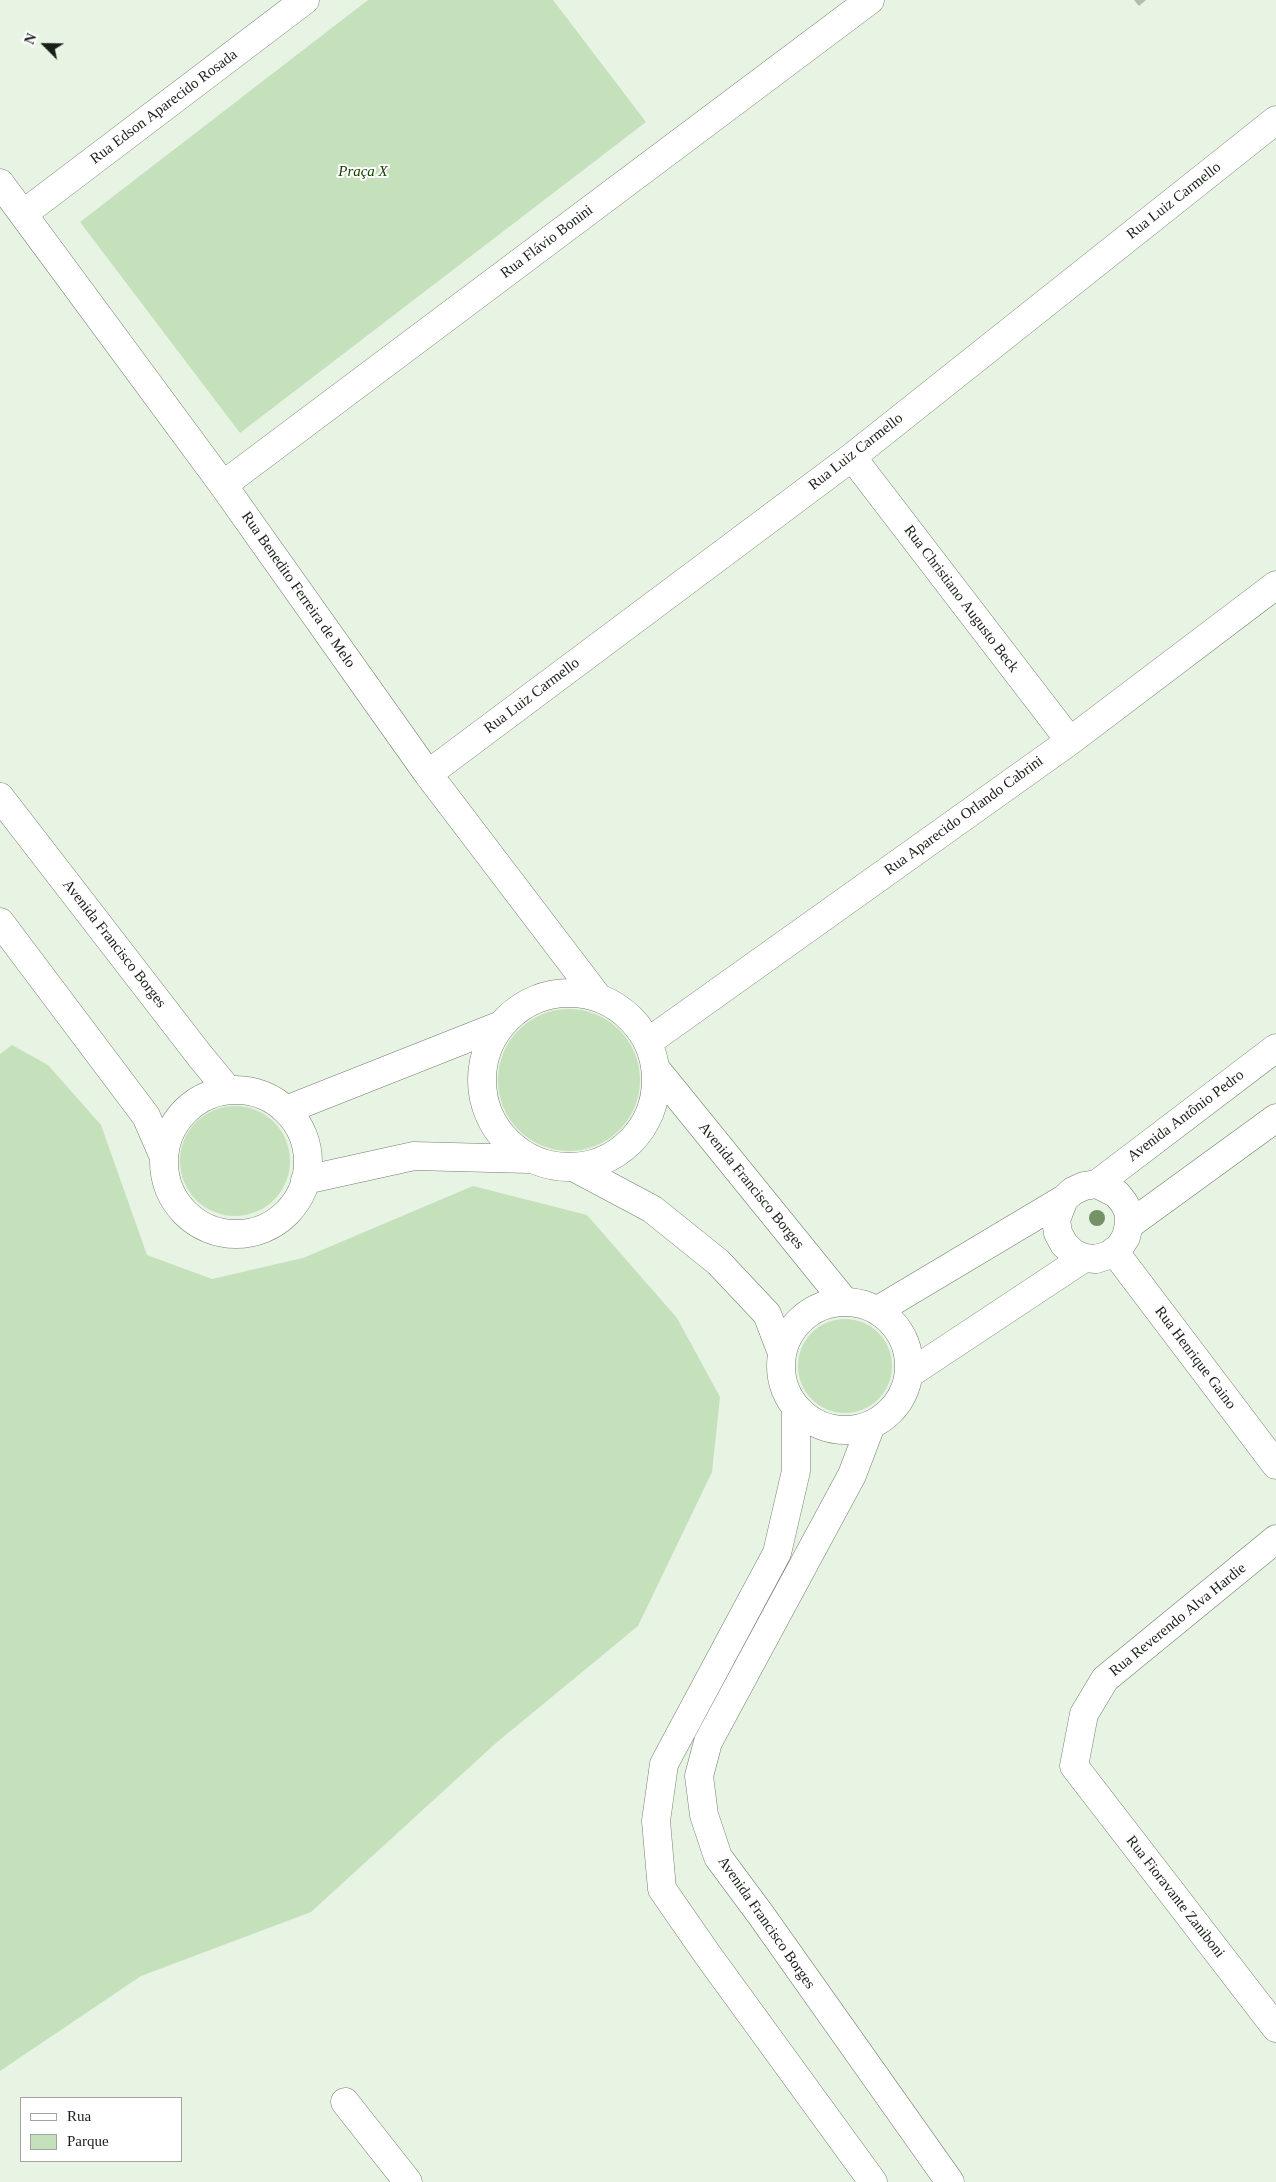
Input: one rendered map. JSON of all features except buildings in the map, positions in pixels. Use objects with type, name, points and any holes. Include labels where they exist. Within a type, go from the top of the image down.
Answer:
[{"type":"street","name":"Rua Edson Aparecido Rosada","points":[[23,214],[305,0]]},
{"type":"street","name":"Rua Flávio Bonini","points":[[223,484],[870,0]]},
{"type":"street","name":"Rua Luiz Carmello","points":[[428,774],[852,457],[1276,120]]},
{"type":"street","name":"Rua Benedito Ferreira de Melo","points":[[0,183],[223,484],[428,774],[597,996]]},
{"type":"street","name":"Rua Christiano Augusto Beck","points":[[852,457],[1070,741]]},
{"type":"street","name":"Rua Aparecido Orlando Cabrini","points":[[648,1042],[1070,741],[1276,586]]},
{"type":"street","name":"Avenida Francisco Borges","points":[[0,797],[228,1090]]},
{"type":"street","points":[[0,922],[146,1116],[164,1155]]},
{"type":"street","points":[[571,992],[597,996],[618,1007],[635,1022],[648,1042],[656,1069],[655,1098],[645,1125],[626,1146],[603,1162],[575,1168],[551,1167],[529,1159],[508,1144],[492,1123],[483,1099],[482,1073],[487,1047],[501,1025],[520,1007],[544,995],[571,992]]},
{"type":"street","points":[[286,1110],[501,1025]]},
{"type":"street","name":"Avenida Antônio Pedro","points":[[1097,1184],[1276,1048]]},
{"type":"street","name":"Avenida Francisco Borges","points":[[656,1069],[845,1302]]},
{"type":"street","points":[[228,1090],[249,1090],[269,1097],[286,1110],[298,1124],[305,1142],[308,1161],[305,1180],[295,1202],[279,1219],[258,1230],[234,1234],[211,1230],[190,1218],[175,1201],[165,1179],[164,1155],[170,1131],[184,1111],[205,1096],[228,1090]]},
{"type":"street","points":[[1129,1225],[1276,1118]]},
{"type":"street","points":[[305,1180],[414,1156],[529,1159]]},
{"type":"street","points":[[575,1168],[652,1209],[718,1262],[768,1314],[782,1353]]},
{"type":"street","points":[[878,1310],[1084,1186],[1097,1184],[1117,1194],[1129,1213],[1126,1237],[1114,1251],[1096,1259],[1084,1258],[1072,1253],[1058,1233],[1056,1220],[1064,1199]]},
{"type":"street","name":"Rua Henrique Gaino","points":[[1114,1251],[1276,1465]]},
{"type":"street","points":[[909,1374],[1084,1258]]},
{"type":"street","points":[[845,1302],[862,1304],[878,1310],[892,1322],[902,1337],[908,1355],[909,1374],[902,1395],[889,1412],[871,1425],[850,1431],[828,1428],[810,1421],[796,1408],[786,1391],[781,1373],[782,1353],[790,1333],[804,1316],[823,1306],[845,1302]]},
{"type":"street","points":[[796,1408],[796,1472],[777,1552],[664,1764],[656,1822],[662,1889],[712,1962],[873,2182]]},
{"type":"street","name":"Avenida Francisco Borges","points":[[871,1425],[852,1475],[708,1742],[698,1776],[704,1815],[718,1857],[950,2182]]},
{"type":"street","name":"Rua Reverendo Alva Hardie","points":[[1074,1766],[1084,1714],[1105,1679],[1276,1539]]},
{"type":"street","points":[[713,1673],[738,1687]]},
{"type":"street","name":"Rua Fioravante Zaniboni","points":[[1074,1766],[1276,2028]]},
{"type":"street","points":[[345,2102],[408,2182]]},
{"type":"green space","name":"Praça X","points":[[368,0],[553,0],[646,122],[240,433],[80,222]]},
{"type":"green space","points":[[569,1009],[583,1010],[596,1015],[608,1021],[619,1030],[628,1041],[634,1053],[639,1066],[639,1094],[634,1107],[628,1119],[619,1130],[608,1139],[596,1145],[583,1150],[569,1151],[555,1150],[542,1145],[530,1139],[519,1130],[510,1119],[504,1107],[499,1094],[498,1080],[499,1066],[504,1053],[510,1041],[519,1030],[530,1021],[542,1015],[555,1010]]},
{"type":"green space","points":[[12,1045],[48,1065],[101,1125],[147,1255],[212,1279],[303,1258],[473,1186],[587,1215],[677,1318],[720,1397],[712,1472],[638,1626],[496,1743],[311,1912],[141,1976],[0,2071],[0,1054]]},
{"type":"green space","points":[[235,1106],[256,1110],[274,1122],[286,1140],[290,1161],[286,1182],[274,1200],[256,1212],[235,1216],[214,1212],[196,1200],[184,1182],[180,1161],[184,1140],[196,1122],[214,1110]]},
{"type":"green space","points":[[845,1319],[863,1322],[878,1333],[889,1348],[892,1366],[889,1384],[878,1399],[863,1410],[845,1413],[827,1410],[812,1399],[801,1384],[798,1366],[801,1348],[812,1333],[827,1322]]}]
